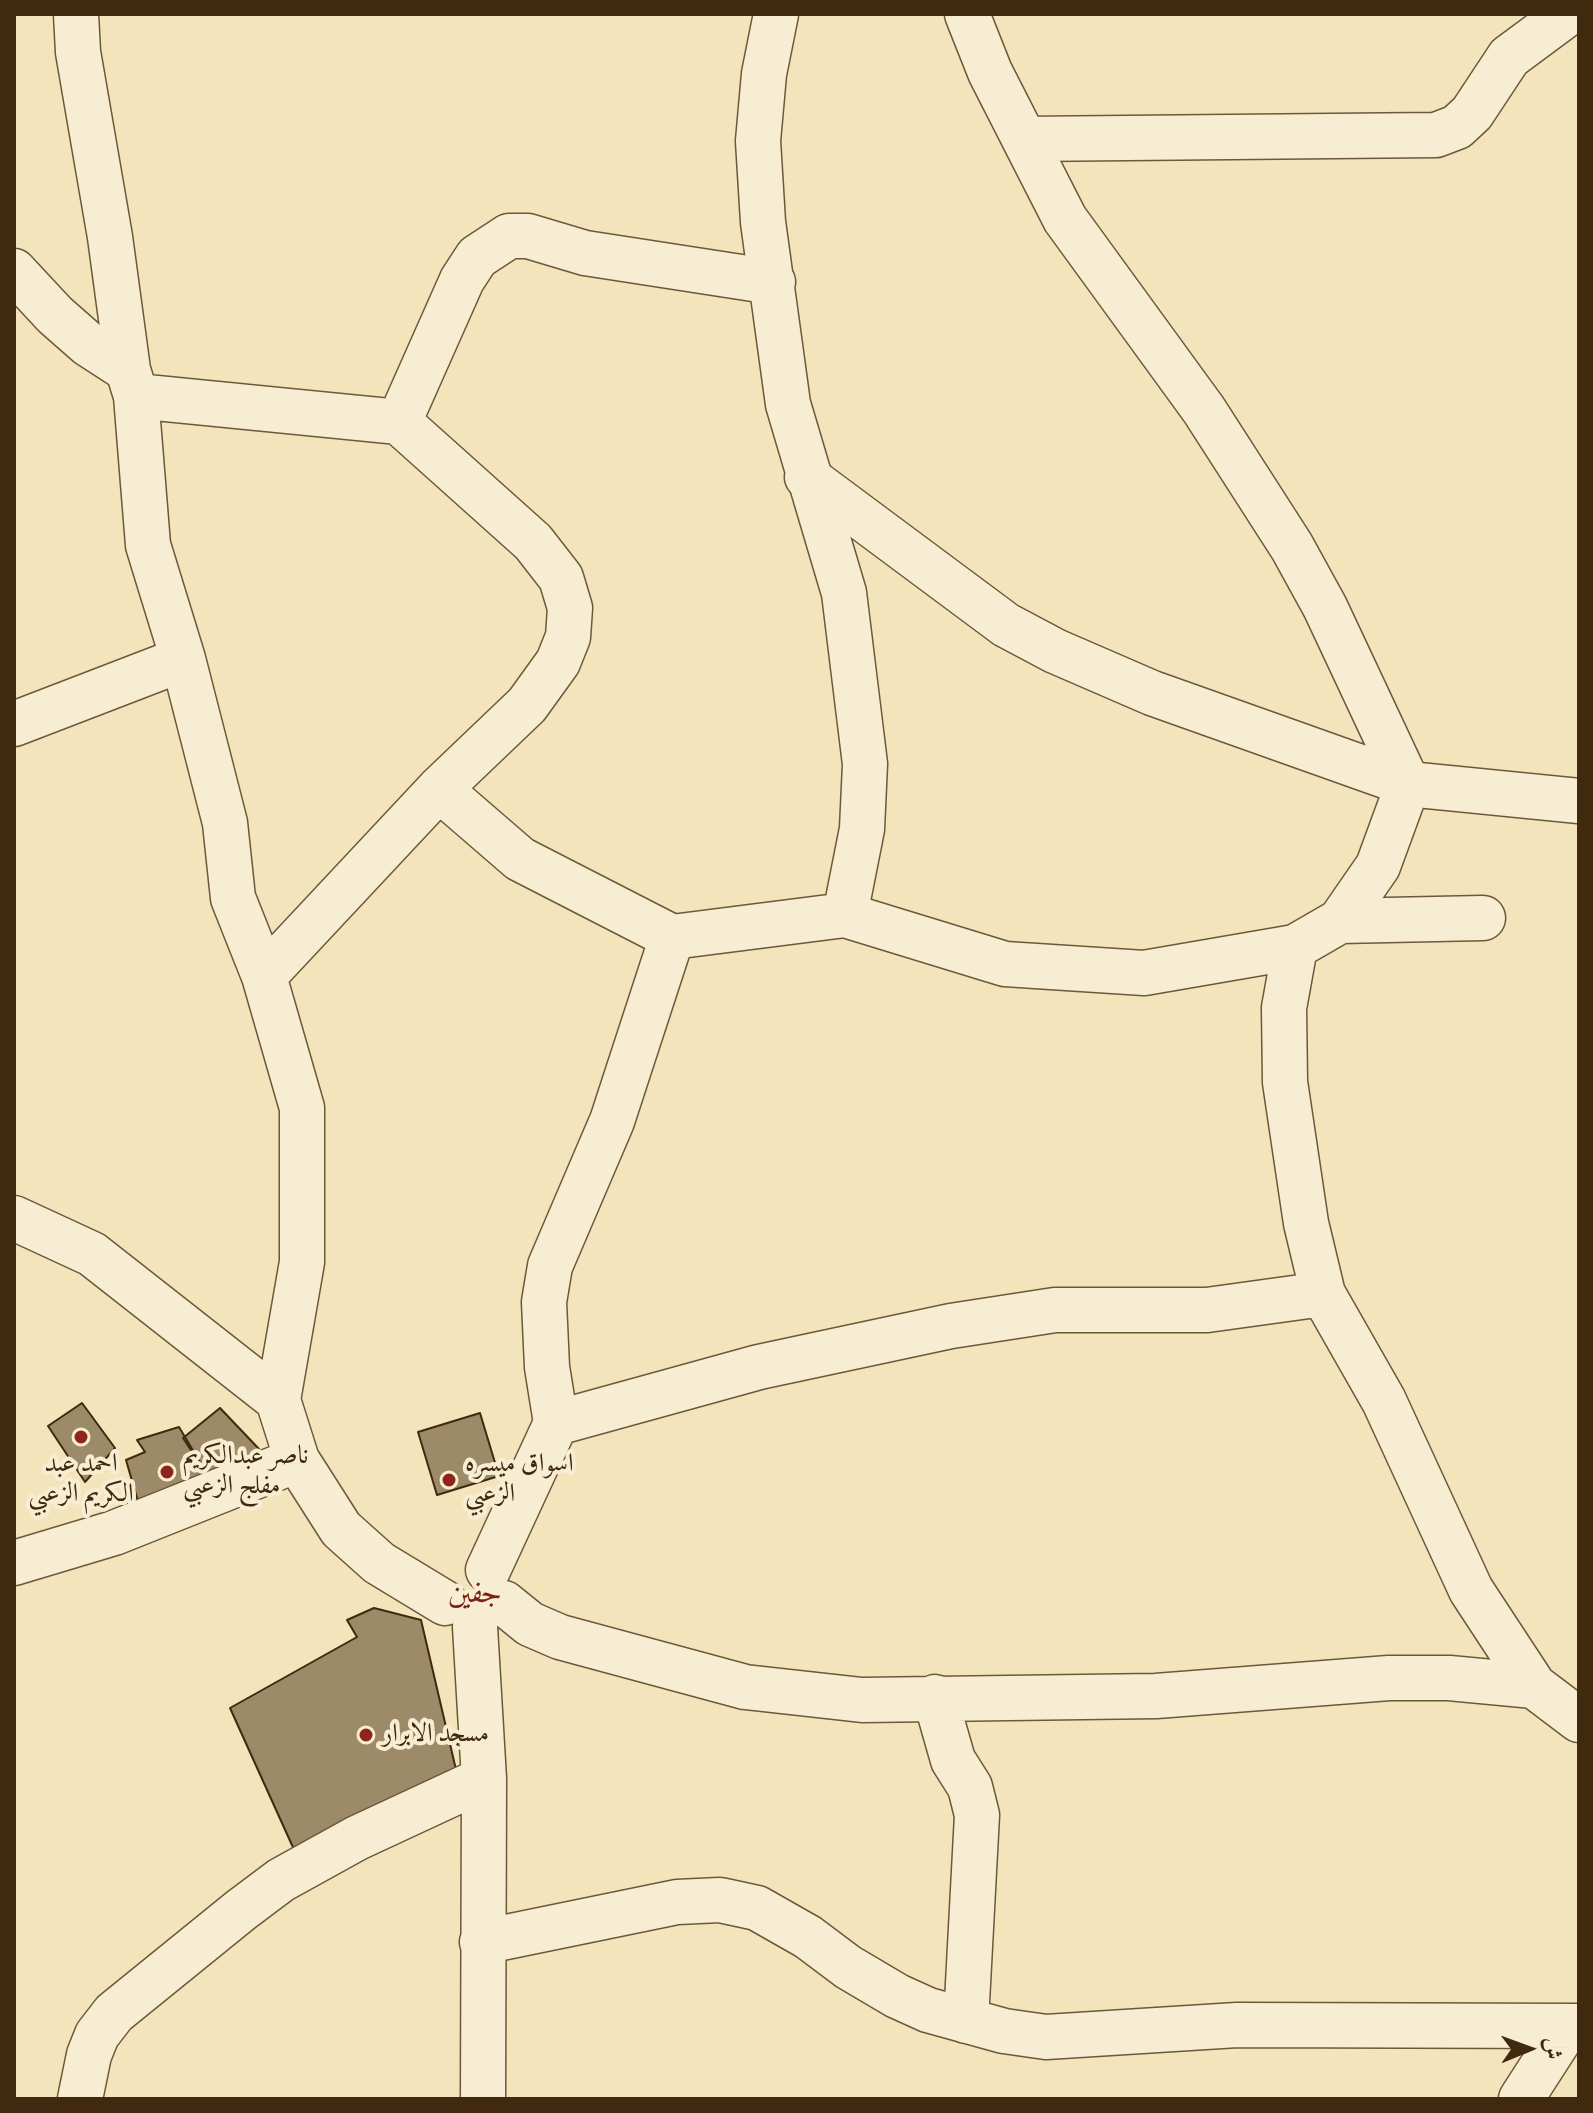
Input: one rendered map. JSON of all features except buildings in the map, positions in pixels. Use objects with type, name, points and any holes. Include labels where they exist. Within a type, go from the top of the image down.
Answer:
[{"type":"street","points":[[76,14],[78,52],[132,383],[148,545],[183,659],[225,823],[233,898],[264,976],[302,1108],[302,1262],[278,1400],[297,1460],[341,1529],[379,1563],[560,1637],[745,1687],[862,1700],[1156,1696],[1389,1678],[1449,1678],[1534,1686]]},
{"type":"street","points":[[776,14],[764,74],[758,141],[763,222],[788,404],[807,477],[844,593],[865,764],[862,829],[845,915]]},
{"type":"street","points":[[439,789],[520,859],[672,937],[845,915],[1005,964],[1144,973],[1295,947],[1340,921],[1378,866],[1408,784],[1325,607],[1292,547],[1204,410],[1065,219],[1024,139],[967,14]]},
{"type":"street","points":[[1024,139],[1436,135],[1457,127],[1472,113],[1509,57],[1566,14]]},
{"type":"street","points":[[399,422],[462,280],[477,257],[509,236],[528,236],[585,253],[773,282]]},
{"type":"street","points":[[14,271],[66,325],[132,383],[399,422],[533,542],[561,578],[570,608],[568,637],[558,662],[527,705],[439,789],[264,976]]},
{"type":"street","points":[[807,477],[1006,625],[1055,651],[1152,693],[1408,784],[1579,801]]},
{"type":"street","points":[[14,724],[183,659]]},
{"type":"street","points":[[1340,921],[1483,918]]},
{"type":"street","points":[[483,2099],[484,1779],[478,1601],[556,1423],[547,1367],[544,1302],[550,1266],[612,1121],[672,937]]},
{"type":"street","points":[[1295,947],[1284,1008],[1285,1082],[1306,1223],[1323,1294],[1397,1429],[1471,1590],[1534,1686],[1579,1720]]},
{"type":"street","points":[[14,1218],[92,1254],[278,1400]]},
{"type":"street","points":[[556,1423],[759,1367],[951,1326],[1055,1310],[1207,1310],[1323,1294]]},
{"type":"street","points":[[14,1563],[114,1533],[297,1460]]},
{"type":"street","points":[[935,1697],[953,1760],[970,1787],[977,1815],[966,2021]]},
{"type":"street","points":[[80,2099],[89,2055],[97,2035],[114,2013],[241,1910],[281,1880],[357,1838],[484,1779]]},
{"type":"street","points":[[482,1942],[677,1902],[720,1900],[757,1908],[808,1937],[848,1967],[897,1996],[966,2021],[1046,2037],[1237,2025],[1574,2026]]},
{"type":"street","points":[[1521,2099],[1574,2026]]},
{"type":"place","name":"احمد عبد الكريم الزعبي","points":[[81,1437]]},
{"type":"place","name":"ناصر عبدالكريم مفلج الزعبي","points":[[167,1472]]},
{"type":"place","name":"اسواق ميسره الزعبي","points":[[449,1480]]},
{"type":"place","name":"مسجد الابرار","points":[[366,1735]]},
{"type":"district","name":"جفين","points":[[475,1596]]}]
